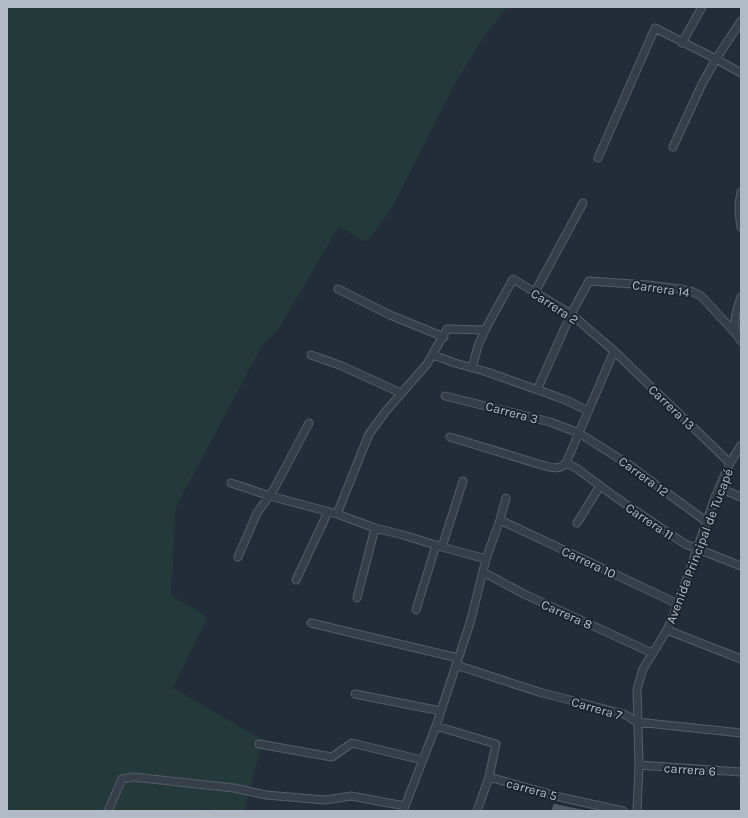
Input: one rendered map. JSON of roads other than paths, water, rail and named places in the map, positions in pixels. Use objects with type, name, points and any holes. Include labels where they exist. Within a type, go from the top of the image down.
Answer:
[{"type":"street","points":[[682,43],[698,8]]},
{"type":"street","points":[[674,147],[702,84],[716,59],[741,21]]},
{"type":"street","points":[[598,158],[655,28],[741,73]]},
{"type":"street","points":[[741,192],[738,203],[741,227]]},
{"type":"street","points":[[535,292],[583,202]]},
{"type":"street","name":"Carrera 2","points":[[485,330],[513,279],[571,314],[614,351]]},
{"type":"street","name":"Carrera 14","points":[[571,314],[589,281],[648,285],[693,292],[701,296],[739,338]]},
{"type":"street","points":[[338,289],[390,315],[444,337]]},
{"type":"street","points":[[739,338],[734,326],[741,297]]},
{"type":"street","points":[[537,390],[571,314]]},
{"type":"street","points":[[337,514],[369,434],[386,411],[427,364],[444,337],[447,329],[485,330],[478,346],[472,368]]},
{"type":"street","points":[[450,437],[545,466],[557,469],[562,467],[566,463],[614,351]]},
{"type":"street","name":"Carrera 13","points":[[614,351],[730,463]]},
{"type":"street","points":[[311,355],[342,366],[402,394]]},
{"type":"street","points":[[433,355],[568,401],[588,411]]},
{"type":"street","name":"Carrera 3","points":[[445,396],[550,422],[579,433]]},
{"type":"street","points":[[238,557],[257,513],[270,496],[309,424]]},
{"type":"street","name":"Carrera 12","points":[[579,433],[631,466],[707,522]]},
{"type":"street","name":"Avenida Principal de Tucapé","points":[[637,811],[639,765],[637,689],[643,670],[667,630],[678,604],[719,488],[730,463],[741,445]]},
{"type":"street","name":"Carrera 11","points":[[566,463],[576,468],[685,544],[741,566]]},
{"type":"street","points":[[416,610],[463,481]]},
{"type":"street","points":[[231,483],[270,496],[337,514],[375,528],[403,534],[486,559]]},
{"type":"street","points":[[577,523],[600,486]]},
{"type":"street","points":[[719,488],[741,497]]},
{"type":"street","points":[[108,811],[122,779],[133,777],[234,788],[266,795],[325,800],[351,796],[404,808],[436,726],[470,623],[486,559],[506,498]]},
{"type":"street","points":[[296,580],[328,512]]},
{"type":"street","name":"Carrera 10","points":[[500,520],[678,604]]},
{"type":"street","points":[[357,598],[375,528]]},
{"type":"street","name":"Carrera 8","points":[[483,572],[524,594],[652,653]]},
{"type":"street","name":"Carrera 7","points":[[311,623],[457,661],[539,692],[624,714],[637,722],[741,733]]},
{"type":"street","points":[[667,630],[741,659]]},
{"type":"street","points":[[354,694],[441,711]]},
{"type":"street","points":[[436,726],[496,744],[489,777],[477,811]]},
{"type":"street","points":[[259,744],[332,757],[352,743],[422,760]]},
{"type":"street","name":"carrera 6","points":[[639,765],[741,772]]},
{"type":"street","name":"carrera 5","points":[[489,777],[564,798],[623,811]]}]
